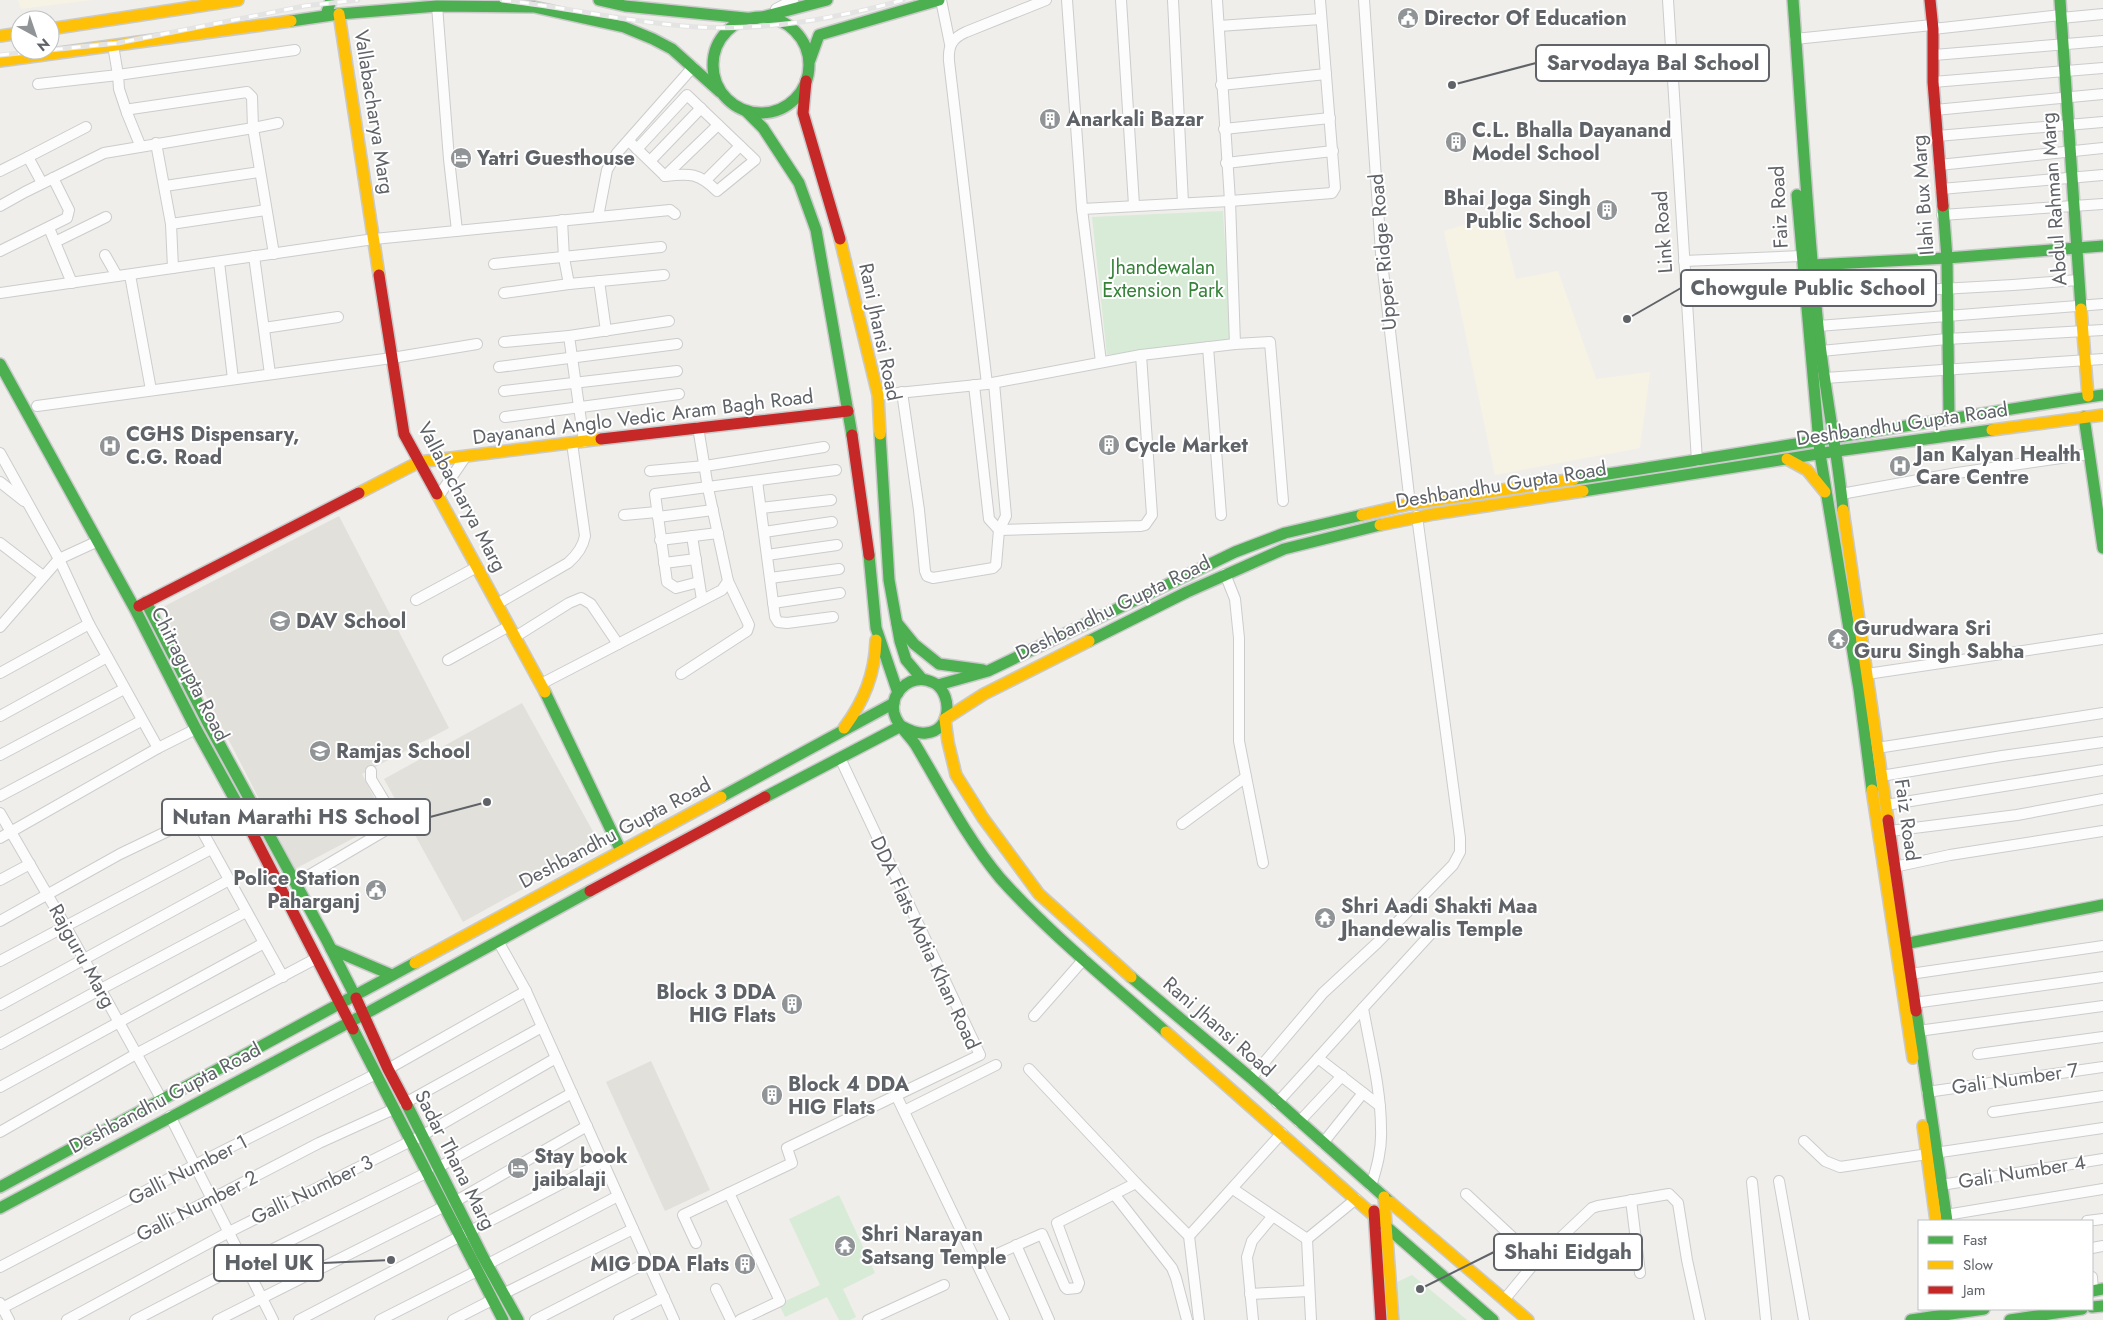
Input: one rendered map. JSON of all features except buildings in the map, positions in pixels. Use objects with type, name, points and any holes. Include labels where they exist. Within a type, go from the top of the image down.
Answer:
[{"type":"street","points":[[60,27],[197,3],[238,0]]},
{"type":"street","points":[[326,15],[331,0]]},
{"type":"street","name":"Vallabacharya Marg","points":[[348,0],[344,13],[374,239],[404,434],[541,684],[621,851]]},
{"type":"street","points":[[599,0],[625,6],[754,19],[827,0]]},
{"type":"street","points":[[754,19],[793,0]]},
{"type":"street","points":[[0,61],[344,13],[437,6],[534,7],[624,27],[672,49],[693,66],[731,104],[746,111],[767,113],[777,111],[795,99],[806,81],[809,63],[819,35],[940,0],[950,44],[949,61],[1006,516],[999,530],[995,567],[933,578],[927,576],[902,392]]},
{"type":"street","points":[[950,44],[957,36],[1046,0]]},
{"type":"street","points":[[1066,0],[1082,209],[1101,362]]},
{"type":"street","points":[[1121,0],[1134,205]]},
{"type":"street","points":[[1173,0],[1183,203]]},
{"type":"street","points":[[1217,0],[1226,163],[1230,201],[1235,344]]},
{"type":"street","points":[[1082,209],[1332,193],[1336,188],[1320,0]]},
{"type":"street","name":"Upper Ridge Road","points":[[1364,0],[1381,253],[1410,504]]},
{"type":"street","name":"Link Road","points":[[1668,0],[1697,461]]},
{"type":"street","name":"Faiz Road","points":[[1785,0],[1801,256],[1820,454],[1859,689],[1882,862],[1901,945],[1910,974],[1927,1092],[1931,1153],[1941,1186],[1943,1219]]},
{"type":"street","name":"Faiz Road","points":[[1793,0],[1818,326],[1831,425],[1837,451],[1841,494],[1866,674],[1890,831],[1901,945]]},
{"type":"street","points":[[1930,0],[1935,0]]},
{"type":"street","name":"Ilahi Bux Marg","points":[[1930,0],[1933,27],[1933,82],[1942,215],[1947,258],[1946,315],[1949,418]]},
{"type":"street","name":"Abdul Rahman Marg","points":[[2060,0],[2078,280],[2088,396]]},
{"type":"street","points":[[437,6],[449,159],[457,231]]},
{"type":"street","points":[[1795,39],[2103,14]]},
{"type":"street","points":[[720,92],[712,70],[716,46],[730,28],[740,21],[773,18],[792,28],[804,44],[809,63]]},
{"type":"street","points":[[1218,26],[1321,19]]},
{"type":"street","points":[[1934,55],[2103,41]]},
{"type":"street","points":[[113,45],[119,89],[140,145]]},
{"type":"street","points":[[38,84],[118,75],[296,50]]},
{"type":"street","points":[[598,217],[608,170],[617,153],[693,66]]},
{"type":"street","points":[[1933,82],[2103,68]]},
{"type":"street","points":[[1222,85],[1326,74]]},
{"type":"street","name":"Rani Jhansi Road","points":[[806,81],[802,113],[838,226],[878,395],[889,580],[896,622],[906,660],[922,679]]},
{"type":"street","points":[[127,113],[130,109],[247,92],[252,97],[253,128],[274,254]]},
{"type":"street","points":[[1935,110],[2103,94]]},
{"type":"street","points":[[636,149],[687,95],[755,160],[718,191],[706,180],[684,173],[665,176]]},
{"type":"street","points":[[650,161],[701,108]]},
{"type":"street","points":[[746,111],[763,128],[799,183],[816,230],[848,411],[874,582],[876,659],[870,682],[858,711],[839,734]]},
{"type":"street","points":[[1224,129],[1330,118]]},
{"type":"street","points":[[1937,136],[2103,122]]},
{"type":"street","points":[[0,206],[104,153],[140,145],[278,123]]},
{"type":"street","points":[[665,176],[718,125]]},
{"type":"street","points":[[0,171],[86,127]]},
{"type":"street","points":[[628,141],[665,176]]},
{"type":"street","points":[[156,143],[171,224],[174,268]]},
{"type":"street","points":[[706,180],[740,146]]},
{"type":"street","points":[[1939,165],[2103,148]]},
{"type":"street","points":[[1226,163],[1333,151]]},
{"type":"street","points":[[28,157],[42,183]]},
{"type":"street","points":[[165,186],[260,172]]},
{"type":"street","points":[[1941,189],[2103,176]]},
{"type":"street","points":[[0,251],[49,228],[67,218],[70,214],[53,178]]},
{"type":"street","points":[[1942,215],[2103,204]]},
{"type":"street","points":[[171,224],[266,210]]},
{"type":"street","points":[[0,293],[374,239],[670,210],[674,214]]},
{"type":"street","points":[[55,242],[106,217]]},
{"type":"street","points":[[562,220],[564,258],[569,284]]},
{"type":"street","points":[[49,228],[72,283]]},
{"type":"street","points":[[494,264],[662,246]]},
{"type":"street","points":[[1812,265],[1947,258],[2103,246]]},
{"type":"street","points":[[105,255],[117,276]]},
{"type":"street","points":[[254,256],[270,374]]},
{"type":"street","points":[[1684,261],[1801,256]]},
{"type":"street","points":[[219,262],[233,379]]},
{"type":"street","points":[[504,292],[664,274]]},
{"type":"street","points":[[130,275],[151,390]]},
{"type":"street","points":[[1815,296],[2078,280]]},
{"type":"street","points":[[599,281],[606,330]]},
{"type":"street","points":[[1818,326],[2103,304]]},
{"type":"street","points":[[264,328],[338,317]]},
{"type":"street","points":[[504,342],[569,336],[669,321]]},
{"type":"street","points":[[1821,351],[1947,339],[2103,330]]},
{"type":"street","points":[[497,604],[568,563],[577,554],[584,542],[578,442],[579,406],[569,336]]},
{"type":"street","points":[[878,395],[990,383],[1141,355],[1235,344],[1270,342],[1283,501]]},
{"type":"street","points":[[37,406],[392,358],[477,344]]},
{"type":"street","points":[[499,367],[677,344]]},
{"type":"street","points":[[1208,347],[1221,515]]},
{"type":"street","points":[[974,385],[989,519],[999,530],[1141,526],[1152,515],[1141,355]]},
{"type":"street","points":[[1825,378],[2103,358]]},
{"type":"street","name":"Chitragupta Road","points":[[0,364],[96,542],[135,609],[349,1022]]},
{"type":"street","points":[[504,391],[677,371]]},
{"type":"street","points":[[505,417],[679,394]]},
{"type":"street","name":"Deshbandhu Gupta Road","points":[[938,685],[988,671],[1126,606],[1197,569],[1234,552],[1285,533],[1410,504],[1697,461],[1949,418],[2103,395]]},
{"type":"street","name":"Dayanand Anglo Vedic Aram Bagh Road","points":[[135,609],[419,462],[698,427],[848,411]]},
{"type":"street","name":"Deshbandhu Gupta Road","points":[[945,719],[984,694],[1205,583],[1284,549],[1417,516],[1837,451],[2103,415]]},
{"type":"street","points":[[2084,417],[2103,548]]},
{"type":"street","points":[[681,674],[747,631],[749,625],[728,581],[708,488],[698,427]]},
{"type":"street","points":[[650,471],[705,466],[824,447]]},
{"type":"street","points":[[0,453],[59,559],[89,624],[158,748]]},
{"type":"street","points":[[1841,494],[1957,473],[2089,454]]},
{"type":"street","points":[[438,497],[466,456]]},
{"type":"street","points":[[1787,459],[1807,470],[1826,494]]},
{"type":"street","points":[[699,582],[676,588],[670,586],[667,582],[655,494],[836,470]]},
{"type":"street","points":[[757,481],[775,617],[782,623],[833,617]]},
{"type":"street","points":[[0,482],[29,505]]},
{"type":"street","points":[[760,508],[831,500]]},
{"type":"street","points":[[1251,1078],[1323,993],[1391,929],[1453,865],[1460,852],[1460,838],[1417,516],[1410,504]]},
{"type":"street","points":[[624,515],[713,510]]},
{"type":"street","points":[[764,532],[832,522]]},
{"type":"street","points":[[660,540],[718,533]]},
{"type":"street","points":[[692,536],[702,600]]},
{"type":"street","points":[[0,627],[59,559],[96,542]]},
{"type":"street","points":[[0,543],[43,576]]},
{"type":"street","points":[[767,554],[837,545]]},
{"type":"street","points":[[664,563],[696,559]]},
{"type":"street","points":[[416,600],[476,567]]},
{"type":"street","points":[[770,578],[840,569]]},
{"type":"street","points":[[1197,569],[1205,583]]},
{"type":"street","points":[[1225,574],[1235,599],[1239,638],[1239,740],[1263,863]]},
{"type":"street","points":[[541,684],[722,590],[728,581]]},
{"type":"street","points":[[773,603],[840,593]]},
{"type":"street","points":[[515,637],[569,603],[581,598],[591,604],[618,644]]},
{"type":"street","name":"Chitragupta Road","points":[[146,602],[208,723],[331,949],[363,1015]]},
{"type":"street","points":[[896,622],[914,644],[939,664],[988,671]]},
{"type":"street","points":[[0,674],[89,624]]},
{"type":"street","points":[[448,660],[509,626]]},
{"type":"street","points":[[876,628],[896,698],[895,715],[901,726],[912,733],[927,734],[937,730],[948,711],[948,702],[943,690],[938,685],[922,679],[914,680],[903,686],[896,698]]},
{"type":"street","points":[[1866,674],[2103,638]]},
{"type":"street","points":[[0,716],[107,657]]},
{"type":"street","points":[[0,756],[124,689]]},
{"type":"street","name":"Deshbandhu Gupta Road","points":[[0,1187],[839,734],[896,698]]},
{"type":"street","points":[[1877,748],[2103,713]]},
{"type":"street","name":"Rani Jhansi Road","points":[[945,719],[948,742],[956,774],[983,818],[1039,894],[1100,950],[1251,1078],[1371,1186],[1528,1320]]},
{"type":"street","points":[[0,796],[141,720]]},
{"type":"street","name":"Deshbandhu Gupta Road","points":[[0,1208],[363,1015],[740,810],[901,726]]},
{"type":"street","name":"Rani Jhansi Road","points":[[901,726],[913,742],[964,826],[999,876],[1029,908],[1084,959],[1493,1320]]},
{"type":"street","points":[[0,838],[158,748],[196,729]]},
{"type":"street","points":[[1881,776],[2103,742]]},
{"type":"street","name":"DDA Flats Motia Khan Road","points":[[696,1243],[683,1215],[792,1163],[788,1148],[980,1054],[840,758]]},
{"type":"street","points":[[1886,805],[2103,770]]},
{"type":"street","points":[[296,883],[391,827],[394,817],[371,779],[371,771]]},
{"type":"street","points":[[1182,824],[1246,777]]},
{"type":"street","points":[[1890,831],[2018,815],[2103,799]]},
{"type":"street","points":[[0,921],[120,854],[195,818],[236,801]]},
{"type":"street","name":"Rajguru Marg","points":[[0,813],[84,958],[162,1100]]},
{"type":"street","points":[[195,818],[283,977]]},
{"type":"street","points":[[1894,867],[1950,855],[2103,831]]},
{"type":"street","points":[[0,961],[211,849]]},
{"type":"street","points":[[0,880],[30,864]]},
{"type":"street","points":[[0,1005],[229,880]]},
{"type":"street","points":[[2103,905],[1901,945],[1931,1153],[1943,1219],[2103,1189]]},
{"type":"street","points":[[0,1044],[246,912]]},
{"type":"street","points":[[1277,1103],[1437,927]]},
{"type":"street","points":[[498,941],[526,991],[674,1320]]},
{"type":"street","points":[[0,1087],[264,943]]},
{"type":"street","points":[[1910,974],[2103,946]]},
{"type":"street","points":[[331,949],[392,975]]},
{"type":"street","points":[[0,1132],[136,1054],[317,958]]},
{"type":"street","points":[[1034,1016],[1084,959]]},
{"type":"street","points":[[1914,1003],[2103,976]]},
{"type":"street","points":[[388,1068],[526,991]]},
{"type":"street","points":[[1918,1030],[2103,1006]]},
{"type":"street","points":[[1363,1008],[1382,1128],[1379,1158],[1371,1186],[1381,1320]]},
{"type":"street","name":"Sadar Thana Marg","points":[[363,1015],[405,1103],[518,1320]]},
{"type":"street","name":"Sadar Thana Marg","points":[[349,1022],[503,1320]]},
{"type":"street","points":[[405,1103],[542,1027]]},
{"type":"street","points":[[1978,1054],[2103,1037]]},
{"type":"street","name":"Galli Number 3","points":[[67,1320],[229,1232],[412,1141],[556,1058]]},
{"type":"street","points":[[1318,1058],[1380,1106]]},
{"type":"street","points":[[904,1111],[996,1065]]},
{"type":"street","name":"Gali Number 7","points":[[1927,1092],[2103,1067]]},
{"type":"street","points":[[1029,1069],[1136,1183],[1189,1236],[1199,1320]]},
{"type":"street","name":"Galli Number 1","points":[[0,1268],[195,1165],[376,1074]]},
{"type":"street","points":[[1299,1122],[1342,1076]]},
{"type":"street","points":[[439,1167],[572,1093]]},
{"type":"street","points":[[1323,1143],[1363,1093]]},
{"type":"street","points":[[896,1095],[1004,1320]]},
{"type":"street","points":[[1993,1112],[2103,1096]]},
{"type":"street","name":"Galli Number 2","points":[[1,1306],[319,1143],[394,1109]]},
{"type":"street","points":[[170,1116],[273,1320]]},
{"type":"street","points":[[456,1201],[587,1126]]},
{"type":"street","points":[[1804,1141],[1825,1161],[1840,1167],[2103,1128]]},
{"type":"street","points":[[1189,1236],[1282,1133]]},
{"type":"street","name":"Gali Number 4","points":[[1941,1186],[2103,1159]]},
{"type":"street","points":[[299,1320],[603,1162]]},
{"type":"street","points":[[136,1320],[245,1263],[428,1172]]},
{"type":"street","points":[[1779,1181],[1804,1320]]},
{"type":"street","points":[[1752,1182],[1766,1320]]},
{"type":"street","points":[[977,1263],[1042,1234],[1065,1287],[1067,1289],[1077,1288],[1079,1283],[1057,1223],[1136,1183]]},
{"type":"street","points":[[1233,1189],[1307,1239]]},
{"type":"street","points":[[729,1193],[780,1301],[740,1320]]},
{"type":"street","points":[[1114,1194],[1172,1268],[1187,1320]]},
{"type":"street","points":[[1466,1194],[1537,1260]]},
{"type":"street","points":[[1504,1300],[1537,1260],[1592,1208],[1669,1194],[1675,1199],[1700,1320]]},
{"type":"street","points":[[488,1264],[618,1196]]},
{"type":"street","points":[[1384,1197],[1392,1320]]},
{"type":"street","points":[[1307,1239],[1356,1199]]},
{"type":"street","points":[[1631,1200],[1640,1273]]},
{"type":"street","points":[[218,1320],[445,1206]]},
{"type":"street","points":[[1252,1320],[1247,1257],[1252,1241],[1272,1217]]},
{"type":"street","points":[[503,1294],[633,1229]]},
{"type":"street","points":[[1307,1239],[1311,1320]]},
{"type":"street","points":[[1016,1246],[1049,1320]]},
{"type":"street","points":[[535,1320],[648,1262]]},
{"type":"street","points":[[380,1320],[477,1271]]},
{"type":"street","points":[[868,1320],[885,1316],[944,1285]]},
{"type":"street","points":[[716,1289],[731,1320]]},
{"type":"street","points":[[1250,1294],[1310,1291]]},
{"type":"street","points":[[619,1320],[664,1297]]},
{"type":"street","points":[[453,1320],[492,1300]]},
{"type":"street","points":[[1,1306],[9,1320]]},
{"type":"street","points":[[1911,1320],[1979,1310]]},
{"type":"street","points":[[2010,1320],[2075,1310]]},
{"type":"shaded area","points":[[18,0],[91,0],[21,9]]},
{"type":"shaded area","points":[[1500,214],[1516,279],[1558,271],[1596,379],[1650,372],[1640,448],[1495,475],[1444,231]]},
{"type":"shaded area","points":[[339,516],[449,728],[362,774],[386,821],[295,869],[161,608]]},
{"type":"shaded area","points":[[522,703],[601,846],[463,922],[384,779]]},
{"type":"shaded area","points":[[651,1061],[710,1190],[665,1211],[606,1082]]},
{"type":"green space","name":"Jhandewalan Extension Park","points":[[1223,211],[1231,339],[1107,355],[1092,217]]},
{"type":"green space","points":[[839,1195],[875,1273],[843,1289],[856,1317],[850,1320],[839,1320],[827,1297],[785,1317],[779,1304],[820,1285],[789,1219]]},
{"type":"green space","points":[[1412,1275],[1467,1320],[1400,1320],[1397,1282]]},
{"type":"railway","points":[[0,55],[118,43],[304,6],[358,0]]},
{"type":"railway","points":[[502,0],[648,22],[722,28],[775,25],[827,18],[903,0]]},
{"type":"traffic: fast","points":[[326,15],[331,0]]},
{"type":"traffic: fast","points":[[599,0],[625,6],[755,19],[827,0]]},
{"type":"traffic: fast","points":[[810,60],[819,35],[939,0]]},
{"type":"traffic: fast","points":[[1793,0],[1807,204],[1818,326],[1843,510]]},
{"type":"traffic: fast","points":[[2060,0],[2081,309]]},
{"type":"traffic: fast","points":[[291,21],[339,14],[437,6],[534,7],[624,27],[653,39],[672,49],[720,92]]},
{"type":"traffic: fast","points":[[761,17],[779,21],[795,31],[805,47],[809,65],[805,83],[795,99],[779,109],[761,113],[743,109],[727,99],[717,83],[713,65],[717,47],[727,31],[743,21],[761,17]]},
{"type":"traffic: fast","points":[[746,111],[763,128],[799,183],[816,230],[852,435]]},
{"type":"traffic: fast","points":[[1797,195],[1820,454],[1859,689],[1872,790]]},
{"type":"traffic: fast","points":[[1943,206],[1947,258],[1949,418]]},
{"type":"traffic: fast","points":[[1812,265],[1947,258],[2103,246]]},
{"type":"traffic: fast","points":[[0,364],[135,609],[196,729],[239,807]]},
{"type":"traffic: fast","points":[[1574,479],[2103,395]]},
{"type":"traffic: fast","points":[[2084,417],[2103,548]]},
{"type":"traffic: fast","points":[[1583,491],[1837,451],[1992,430]]},
{"type":"traffic: fast","points":[[880,434],[889,580],[900,641],[906,660],[922,679]]},
{"type":"traffic: fast","points":[[938,685],[988,671],[1235,552],[1285,533],[1362,515]]},
{"type":"traffic: fast","points":[[1089,641],[1187,592],[1284,549],[1380,525]]},
{"type":"traffic: fast","points":[[869,555],[876,628],[898,693]]},
{"type":"traffic: fast","points":[[146,602],[208,723],[326,939],[356,998]]},
{"type":"traffic: fast","points":[[897,623],[914,644],[939,664],[983,670]]},
{"type":"traffic: fast","points":[[901,726],[923,733],[934,731],[940,726],[945,720],[947,705],[945,697],[936,684],[926,680],[912,681],[906,684],[897,693],[893,706],[894,713],[900,725],[915,744],[976,846],[1000,878],[1039,919],[1166,1032]]},
{"type":"traffic: fast","points":[[545,692],[621,851]]},
{"type":"traffic: fast","points":[[721,797],[894,703]]},
{"type":"traffic: fast","points":[[765,797],[901,726]]},
{"type":"traffic: fast","points":[[0,1208],[363,1015],[590,891]]},
{"type":"traffic: fast","points":[[1899,945],[2103,905]]},
{"type":"traffic: fast","points":[[331,949],[392,975]]},
{"type":"traffic: fast","points":[[0,1187],[415,963]]},
{"type":"traffic: fast","points":[[1131,977],[1251,1078],[1390,1202]]},
{"type":"traffic: fast","points":[[1916,1011],[1947,1220]]},
{"type":"traffic: fast","points":[[353,1029],[503,1320]]},
{"type":"traffic: fast","points":[[407,1105],[482,1255],[518,1320]]},
{"type":"traffic: fast","points":[[1381,1222],[1493,1320]]},
{"type":"traffic: fast","points":[[2093,1291],[2103,1289]]},
{"type":"traffic: fast","points":[[2093,1307],[2103,1306]]},
{"type":"traffic: fast","points":[[1911,1320],[1977,1310]]},
{"type":"traffic: fast","points":[[2010,1320],[2075,1310]]},
{"type":"traffic: slow","points":[[60,27],[238,0]]},
{"type":"traffic: slow","points":[[339,14],[379,275]]},
{"type":"traffic: slow","points":[[0,61],[291,21]]},
{"type":"traffic: slow","points":[[0,36],[10,34]]},
{"type":"traffic: slow","points":[[840,239],[878,395],[880,434]]},
{"type":"traffic: slow","points":[[2081,309],[2088,396]]},
{"type":"traffic: slow","points":[[1992,430],[2103,415]]},
{"type":"traffic: slow","points":[[359,493],[419,462],[601,439]]},
{"type":"traffic: slow","points":[[1787,459],[1807,470],[1825,492]]},
{"type":"traffic: slow","points":[[1362,515],[1410,504],[1574,479]]},
{"type":"traffic: slow","points":[[1380,525],[1434,514],[1583,491]]},
{"type":"traffic: slow","points":[[437,494],[545,692]]},
{"type":"traffic: slow","points":[[1843,510],[1888,820]]},
{"type":"traffic: slow","points":[[844,728],[857,708],[867,687],[871,676],[876,640]]},
{"type":"traffic: slow","points":[[945,719],[984,694],[1089,641]]},
{"type":"traffic: slow","points":[[945,719],[956,775],[983,818],[1039,894],[1131,977]]},
{"type":"traffic: slow","points":[[1872,790],[1913,1058]]},
{"type":"traffic: slow","points":[[415,963],[721,797]]},
{"type":"traffic: slow","points":[[1166,1032],[1381,1222]]},
{"type":"traffic: slow","points":[[1923,1126],[1936,1220]]},
{"type":"traffic: slow","points":[[1384,1197],[1393,1320]]},
{"type":"traffic: slow","points":[[1390,1202],[1528,1320]]},
{"type":"traffic: jam","points":[[1930,0],[1933,29],[1933,82],[1943,206]]},
{"type":"traffic: jam","points":[[806,81],[803,113],[840,239]]},
{"type":"traffic: jam","points":[[379,275],[404,434],[437,494]]},
{"type":"traffic: jam","points":[[601,439],[848,411]]},
{"type":"traffic: jam","points":[[852,435],[869,555]]},
{"type":"traffic: jam","points":[[139,606],[359,493]]},
{"type":"traffic: jam","points":[[590,891],[765,797]]},
{"type":"traffic: jam","points":[[239,807],[353,1029]]},
{"type":"traffic: jam","points":[[1888,820],[1916,1011]]},
{"type":"traffic: jam","points":[[356,998],[388,1069],[407,1105]]},
{"type":"traffic: jam","points":[[1374,1211],[1381,1320]]},
{"type":"place","name":"Director Of Education","points":[[1408,18]]},
{"type":"place","name":"Sarvodaya Bal School","points":[[1452,85]]},
{"type":"place","name":"Anarkali Bazar","points":[[1050,119]]},
{"type":"place","name":"C.L. Bhalla Dayanand Model School","points":[[1456,142]]},
{"type":"place","name":"Yatri Guesthouse","points":[[461,158]]},
{"type":"place","name":"Bhai Joga Singh Public School","points":[[1607,210]]},
{"type":"place","name":"Chowgule Public School","points":[[1627,319]]},
{"type":"place","name":"Cycle Market","points":[[1109,445]]},
{"type":"place","name":"CGHS Dispensary, C.G. Road","points":[[110,446]]},
{"type":"place","name":"Jan Kalyan Health Care Centre","points":[[1900,466]]},
{"type":"place","name":"DAV School","points":[[280,621]]},
{"type":"place","name":"Gurudwara Sri Guru Singh Sabha","points":[[1838,639]]},
{"type":"place","name":"Ramjas School","points":[[320,751]]},
{"type":"place","name":"Nutan Marathi HS School","points":[[487,802]]},
{"type":"place","name":"Police Station Paharganj","points":[[376,890]]},
{"type":"place","name":"Shri Aadi Shakti Maa Jhandewalis Temple","points":[[1325,918]]},
{"type":"place","name":"Block 3 DDA HIG Flats","points":[[792,1004]]},
{"type":"place","name":"Block 4 DDA HIG Flats","points":[[772,1095]]},
{"type":"place","name":"Stay book jaibalaji","points":[[518,1168]]},
{"type":"place","name":"Shri Narayan Satsang Temple","points":[[845,1246]]},
{"type":"place","name":"Hotel UK","points":[[391,1260]]},
{"type":"place","name":"MIG DDA Flats","points":[[745,1264]]},
{"type":"place","name":"Shahi Eidgah","points":[[1420,1289]]}]
